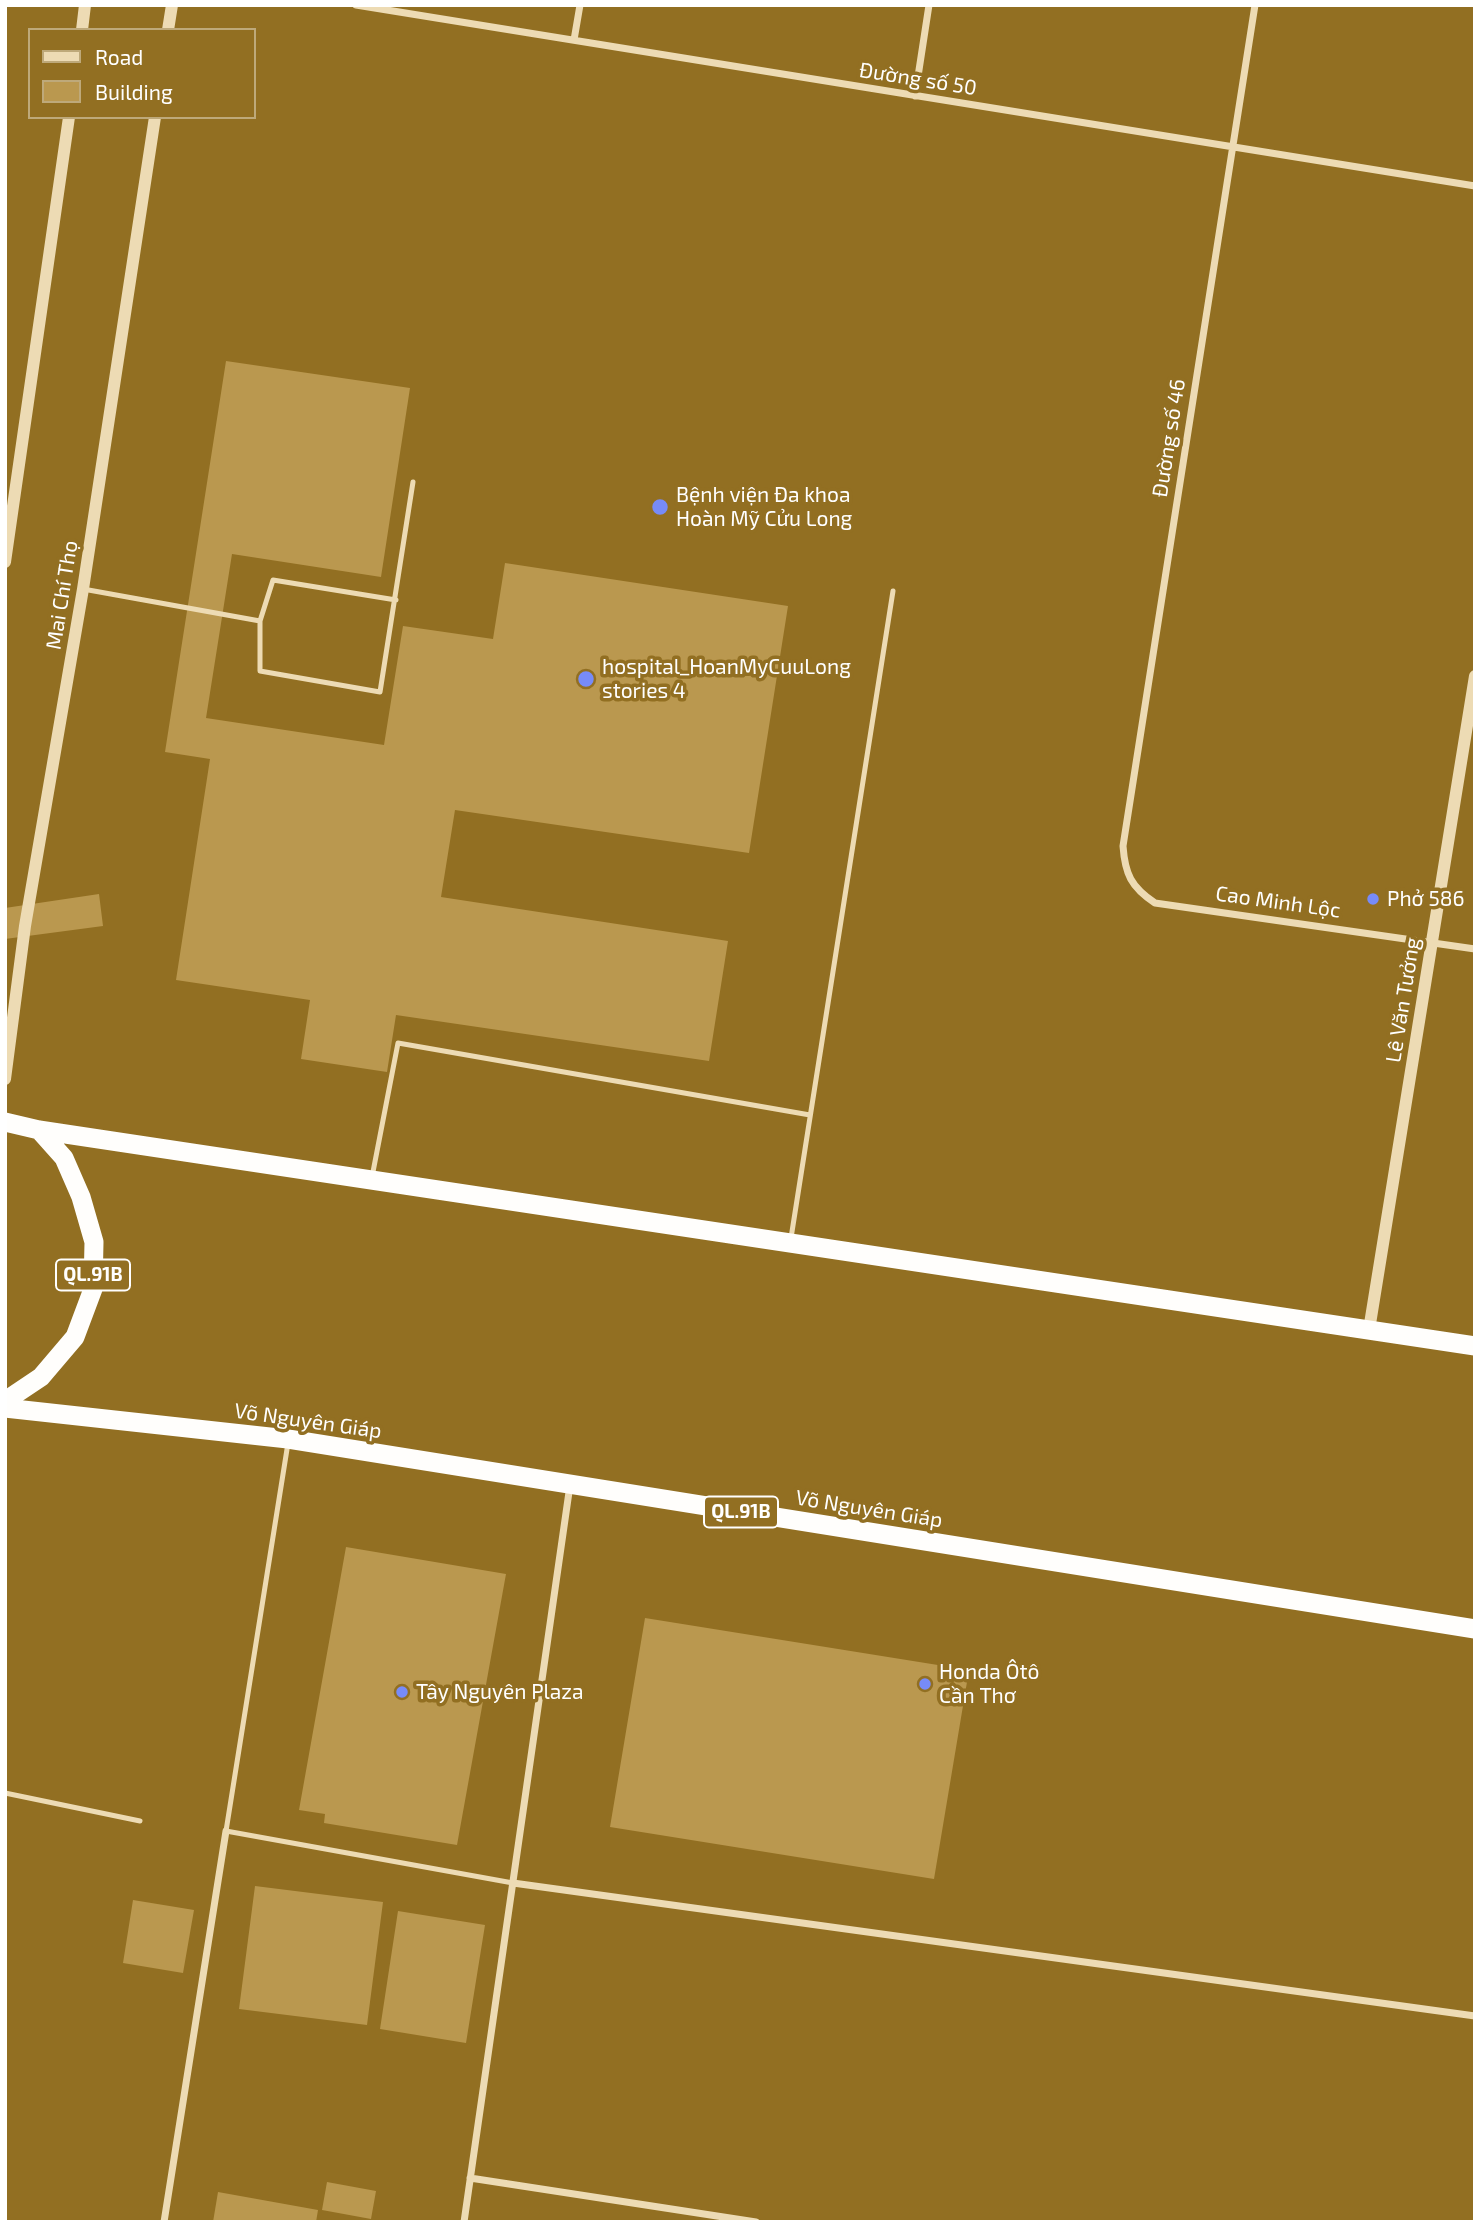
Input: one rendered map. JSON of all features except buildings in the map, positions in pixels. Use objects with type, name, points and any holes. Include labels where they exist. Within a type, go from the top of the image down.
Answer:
[{"type":"highway","points":[[5,1122],[39,1130],[790,1245],[1475,1346]]},
{"type":"highway","name":"QL.91B","points":[[5,1401],[41,1377],[75,1337],[93,1289],[94,1242],[81,1197],[64,1158],[39,1130]]},
{"type":"highway","name":"Võ Nguyên Giáp","points":[[5,1408],[288,1439],[1475,1629]]},
{"type":"street","points":[[82,28],[85,5]]},
{"type":"street","points":[[168,28],[172,5]]},
{"type":"street","name":"Đường số 50","points":[[356,5],[1475,186]]},
{"type":"street","points":[[574,40],[580,5]]},
{"type":"street","points":[[915,96],[929,5]]},
{"type":"street","name":"Đường số 46","points":[[1128,876],[1124,846],[1255,5]]},
{"type":"street","points":[[5,562],[69,119]]},
{"type":"street","name":"Mai Chí Thọ","points":[[5,1079],[25,926],[83,589],[155,119]]},
{"type":"street","name":"Lê Văn Tưởng","points":[[1369,1330],[1475,676]]},
{"type":"street","name":"Cao Minh Lộc","points":[[1128,876],[1141,893],[1155,902],[1475,949]]},
{"type":"street","points":[[464,2222],[570,1485]]},
{"type":"street","points":[[164,2222],[226,1831]]},
{"type":"street","points":[[513,1883],[1475,2016]]},
{"type":"street","points":[[470,2178],[756,2222]]},
{"type":"lane","points":[[396,600],[273,580],[260,621],[260,671],[380,692],[396,600],[414,482]]},
{"type":"lane","points":[[83,589],[260,621]]},
{"type":"lane","points":[[790,1245],[893,591]]},
{"type":"lane","points":[[372,1180],[398,1043],[810,1115]]},
{"type":"lane","points":[[288,1439],[226,1831],[513,1883]]},
{"type":"lane","points":[[5,1793],[140,1821]]},
{"type":"place","name":"Bệnh viện Đa khoa Hoàn Mỹ Cửu Long","points":[[660,507]]},
{"type":"place","name":"hospital_HoanMyCuuLong stories 4","points":[[586,679]]},
{"type":"place","name":"Phở 586","points":[[1373,899]]},
{"type":"place","name":"Honda Ôtô Cần Thơ","points":[[925,1684]]},
{"type":"place","name":"Tây Nguyên Plaza","points":[[402,1692]]}]
